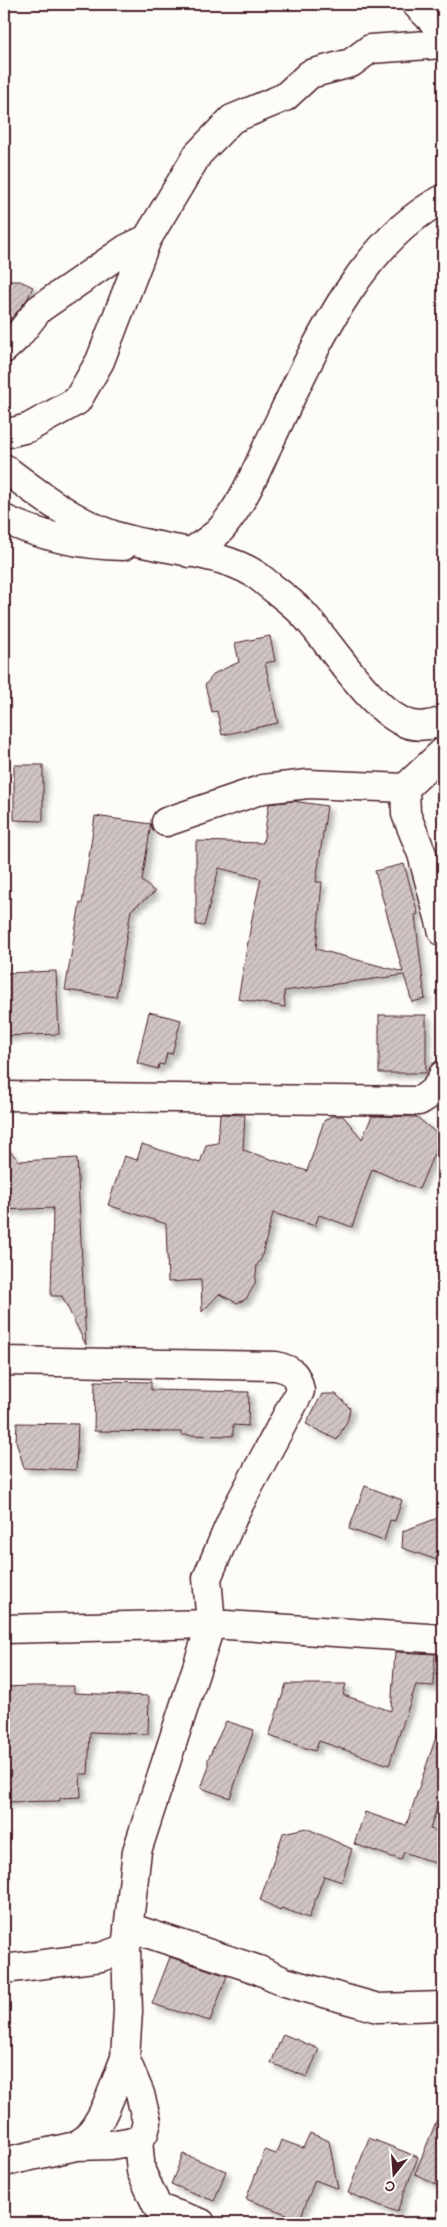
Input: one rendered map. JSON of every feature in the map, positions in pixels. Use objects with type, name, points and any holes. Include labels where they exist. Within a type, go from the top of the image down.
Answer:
[{"type":"street","points":[[416,4],[443,31]]},
{"type":"street","points":[[4,434],[28,428],[77,401],[100,361],[147,239],[198,154],[232,119],[284,97],[310,74],[351,63],[370,49],[443,44]]},
{"type":"street","points":[[189,553],[221,530],[242,499],[296,389],[351,285],[389,238],[443,199]]},
{"type":"street","points":[[4,349],[17,337],[39,309],[126,249],[147,239]]},
{"type":"street","points":[[4,468],[54,505],[104,531],[157,546],[230,562],[254,572],[305,615],[367,692],[390,713],[404,723],[422,726],[440,722],[439,756],[405,788],[308,784],[263,789],[166,822]]},
{"type":"street","points":[[4,519],[42,532],[94,545],[157,546]]},
{"type":"street","points":[[405,788],[406,814],[422,854],[443,932]]},
{"type":"street","points":[[4,1096],[419,1101],[432,1094],[441,1082],[443,1075]]},
{"type":"street","points":[[4,1362],[266,1366],[292,1370],[298,1377],[300,1391],[236,1510],[207,1578],[211,1624],[137,1851],[127,1938],[128,2011],[126,2058],[100,2118],[86,2140],[76,2146]]},
{"type":"street","points":[[4,1629],[211,1624],[443,1639]]},
{"type":"street","points":[[4,1969],[101,1957],[127,1938],[259,1970],[285,1982],[378,2008],[443,2006]]},
{"type":"street","points":[[4,2162],[76,2146],[111,2145],[138,2140],[144,2134],[146,2122],[140,2094],[126,2058]]},
{"type":"street","points":[[138,2140],[141,2171],[158,2208],[201,2223]]},
{"type":"building","points":[[4,281],[20,281],[33,287],[28,298],[4,328]]},
{"type":"building","points":[[270,636],[275,661],[265,663],[278,723],[222,735],[217,711],[212,712],[205,685],[215,673],[239,662],[235,643]]},
{"type":"building","points":[[14,765],[43,765],[43,821],[14,820]]},
{"type":"building","points":[[293,801],[327,806],[316,882],[322,882],[316,949],[403,972],[375,871],[404,864],[418,914],[415,915],[425,999],[412,1002],[404,975],[284,991],[285,1007],[238,999],[261,879],[219,868],[204,926],[196,925],[196,841],[263,843],[269,804]]},
{"type":"building","points":[[95,816],[151,824],[142,881],[155,892],[131,910],[116,997],[65,990],[80,903],[82,904]]},
{"type":"building","points":[[56,971],[59,1034],[4,1036],[4,973]]},
{"type":"building","points":[[149,1012],[181,1020],[172,1054],[167,1053],[164,1065],[159,1064],[158,1069],[137,1063]]},
{"type":"building","points":[[379,1015],[426,1015],[426,1073],[379,1073]]},
{"type":"building","points":[[220,1114],[245,1115],[243,1150],[307,1171],[324,1121],[331,1116],[343,1116],[362,1139],[372,1116],[417,1117],[441,1137],[419,1189],[372,1169],[352,1227],[319,1215],[315,1226],[273,1213],[261,1259],[257,1265],[255,1284],[246,1299],[237,1303],[219,1294],[202,1312],[201,1280],[168,1282],[166,1224],[108,1205],[124,1156],[137,1160],[142,1144],[200,1163],[206,1145],[218,1143]]},
{"type":"building","points":[[4,1146],[20,1161],[77,1158],[86,1345],[62,1296],[51,1296],[53,1208],[4,1210]]},
{"type":"building","points":[[95,1381],[151,1382],[151,1390],[249,1392],[248,1426],[233,1425],[233,1436],[181,1435],[181,1432],[94,1431]]},
{"type":"building","points":[[322,1394],[336,1394],[350,1408],[348,1419],[337,1440],[306,1424]]},
{"type":"building","points":[[17,1423],[78,1424],[76,1470],[24,1468],[16,1441]]},
{"type":"building","points":[[365,1486],[402,1500],[395,1521],[390,1520],[384,1541],[349,1529]]},
{"type":"building","points":[[443,1516],[443,1562],[402,1548],[403,1531]]},
{"type":"building","points":[[395,1652],[435,1654],[434,1686],[416,1685],[389,1765],[319,1741],[315,1751],[269,1736],[286,1684],[346,1684],[343,1695],[391,1711]]},
{"type":"building","points":[[74,1686],[74,1693],[149,1696],[148,1734],[90,1732],[88,1774],[80,1774],[81,1797],[60,1798],[60,1801],[4,1802],[4,1687]]},
{"type":"building","points":[[226,1721],[254,1730],[230,1798],[201,1788],[208,1769],[208,1759]]},
{"type":"building","points":[[439,1728],[443,1728],[443,1788],[430,1829],[443,1832],[443,1866],[404,1852],[401,1860],[354,1844],[365,1812],[406,1826]]},
{"type":"building","points":[[306,1828],[352,1849],[342,1882],[324,1876],[309,1918],[281,1908],[280,1910],[260,1900],[283,1833]]},
{"type":"building","points":[[170,1957],[227,1976],[210,2021],[152,2004]]},
{"type":"building","points":[[283,2034],[319,2049],[307,2077],[271,2063]]},
{"type":"building","points":[[443,2107],[443,2188],[415,2174]]},
{"type":"building","points":[[310,2133],[329,2141],[338,2189],[315,2180],[300,2219],[246,2199],[265,2150],[276,2154],[281,2140],[303,2148]]},
{"type":"building","points":[[369,2138],[418,2157],[397,2212],[348,2193]]},
{"type":"building","points":[[183,2154],[226,2171],[214,2201],[171,2184]]}]
